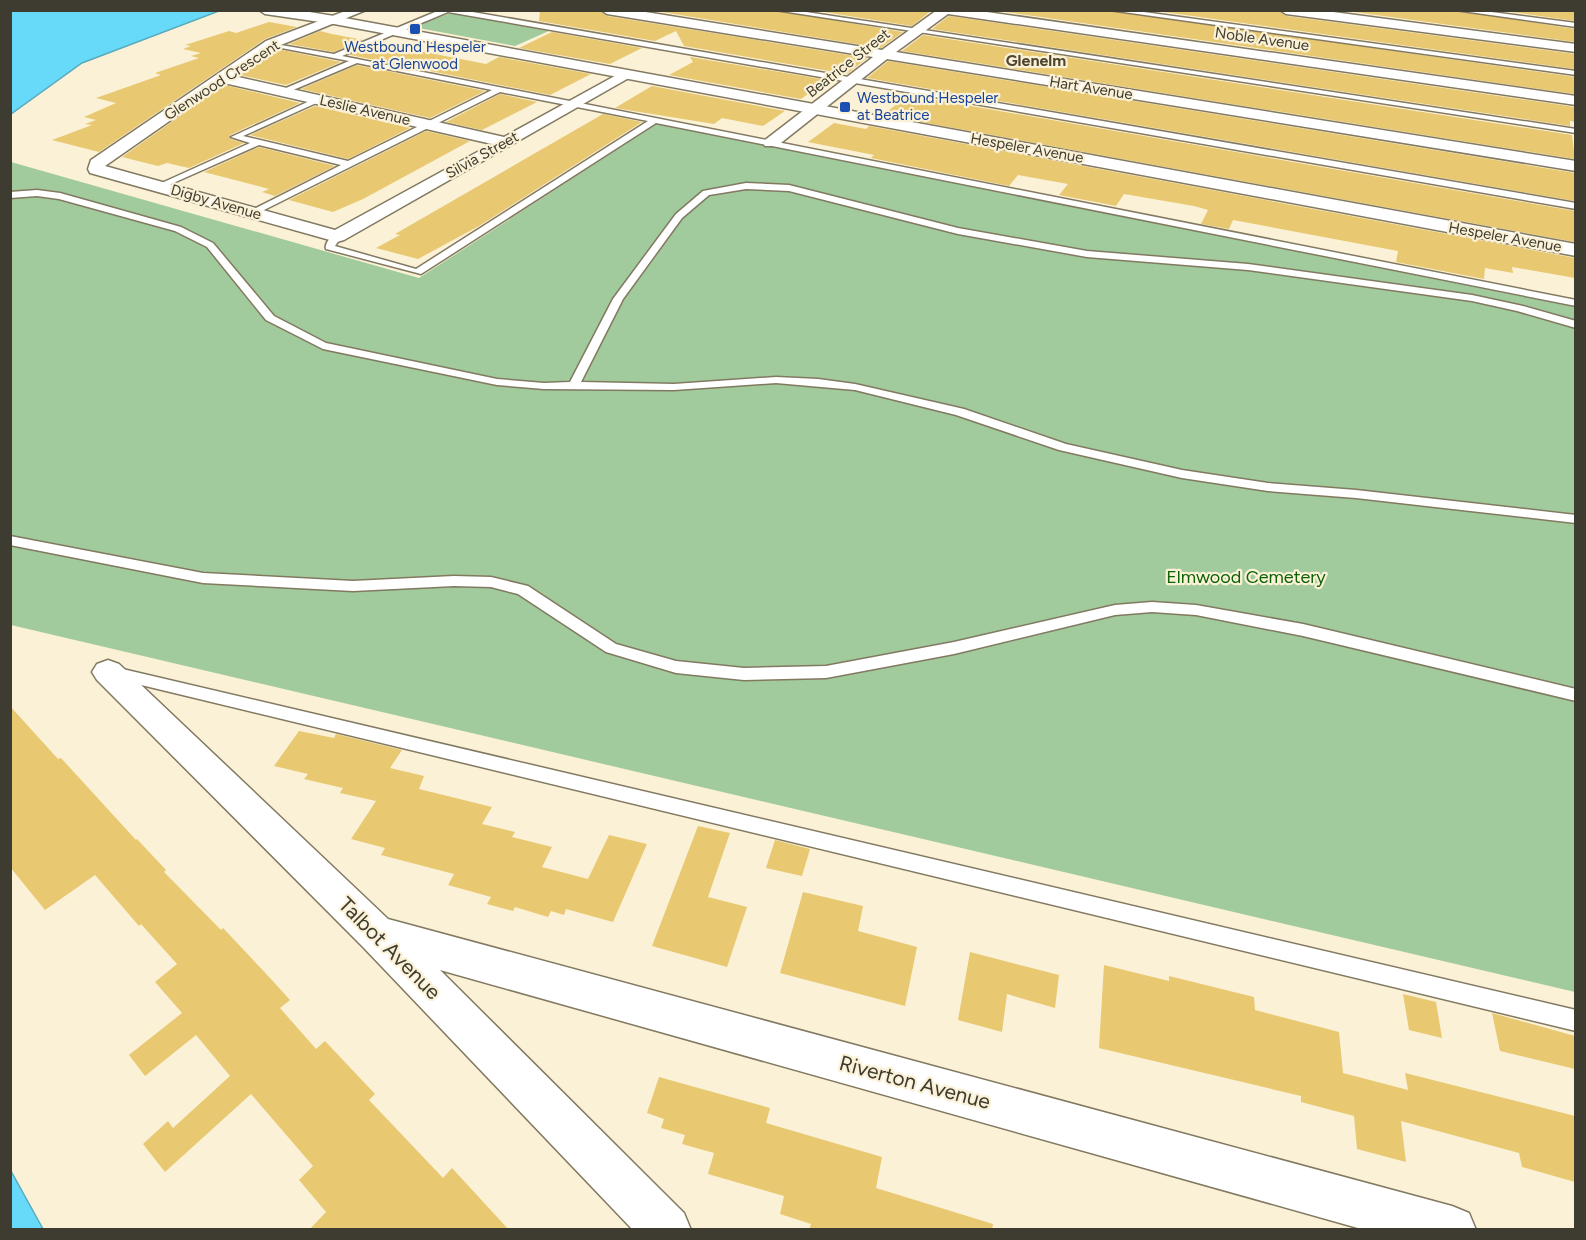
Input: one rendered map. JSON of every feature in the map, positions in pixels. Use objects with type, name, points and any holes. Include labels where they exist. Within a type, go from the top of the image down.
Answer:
[{"type":"main road","name":"Hespeler Avenue","points":[[266,10],[394,31],[1575,250]]},
{"type":"street","name":"Glenwood Crescent","points":[[96,169],[97,164],[271,44],[360,10]]},
{"type":"street","name":"Hart Avenue","points":[[607,10],[1575,166]]},
{"type":"street","points":[[1286,10],[1575,48]]},
{"type":"street","name":"Beatrice Street","points":[[771,143],[915,31],[945,11]]},
{"type":"street","name":"Noble Avenue","points":[[945,11],[1575,101]]},
{"type":"street","name":"Silvia Street","points":[[336,236],[627,75]]},
{"type":"street","name":"Leslie Avenue","points":[[224,78],[506,142]]},
{"type":"street","name":"Digby Avenue","points":[[96,169],[336,236]]},
{"type":"street","name":"Talbot Avenue","points":[[108,672],[377,934],[667,1230]]},
{"type":"street","name":"Riverton Avenue","points":[[377,934],[1452,1230]]},
{"type":"lane","points":[[336,56],[448,10],[1575,206]]},
{"type":"lane","points":[[778,10],[1575,131]]},
{"type":"lane","points":[[1112,10],[1575,73]]},
{"type":"lane","points":[[1458,10],[1575,25]]},
{"type":"lane","points":[[271,44],[1575,303]]},
{"type":"lane","points":[[283,91],[358,60]]},
{"type":"lane","points":[[253,212],[500,89]]},
{"type":"lane","points":[[319,100],[235,137],[349,164]]},
{"type":"lane","points":[[336,236],[329,247],[417,272],[656,119]]},
{"type":"lane","points":[[159,186],[256,143]]},
{"type":"lane","points":[[574,385],[618,299],[679,216],[706,193],[746,186],[789,188],[958,231],[1063,250],[1248,267],[1472,298],[1519,308],[1575,325]]},
{"type":"lane","points":[[10,195],[37,193],[60,196],[178,229],[210,245],[270,318],[323,346],[497,382],[543,386],[674,387],[776,380],[846,386],[960,412],[1063,447],[1182,474],[1268,487],[1356,494],[1575,519]]},
{"type":"lane","points":[[10,540],[204,578],[353,586],[454,581],[491,582],[523,590],[611,648],[676,667],[744,674],[826,672],[954,648],[1115,610],[1152,607],[1196,610],[1303,630],[1575,695]]},
{"type":"lane","points":[[108,672],[1575,1021]]},
{"type":"green space","points":[[451,13],[551,30],[515,46],[413,27]]},
{"type":"green space","name":"Elmwood Cemetery","points":[[658,123],[1575,307],[1575,992],[11,625],[11,162],[419,278]]},
{"type":"water","points":[[11,10],[219,11],[82,63],[11,114]]},
{"type":"water","points":[[11,1171],[43,1229],[11,1229]]},
{"type":"building","points":[[540,10],[599,10],[607,16],[867,58],[847,74],[684,46],[676,31],[655,41],[539,21]]},
{"type":"building","points":[[650,10],[773,10],[903,32],[881,48]]},
{"type":"building","points":[[811,10],[932,10],[912,26]]},
{"type":"building","points":[[992,10],[1107,10],[1575,77],[1575,94]]},
{"type":"building","points":[[1149,10],[1278,10],[1286,16],[1575,54],[1575,69]]},
{"type":"building","points":[[1339,10],[1453,10],[1575,29],[1575,42]]},
{"type":"building","points":[[1497,10],[1575,12],[1575,21]]},
{"type":"building","points":[[949,16],[1575,107],[1575,122],[1570,121],[1570,126],[932,29]]},
{"type":"building","points":[[269,22],[297,27],[265,39],[99,152],[52,140],[92,125],[85,124],[96,120],[84,117],[116,103],[96,98],[161,75],[155,73],[199,58],[191,56],[201,53],[183,49],[191,46],[185,45],[229,31],[236,33]]},
{"type":"building","points":[[320,31],[363,40],[334,52],[289,44]]},
{"type":"building","points":[[552,32],[642,48],[610,64],[519,48]]},
{"type":"building","points":[[923,35],[1572,135],[1575,159],[902,51]]},
{"type":"building","points":[[379,43],[486,64],[499,57],[591,74],[550,95],[350,55]]},
{"type":"building","points":[[277,49],[341,62],[286,85],[240,75]]},
{"type":"building","points":[[690,57],[827,80],[801,99],[669,75],[693,62]]},
{"type":"building","points":[[888,61],[1575,173],[1575,201],[867,78]]},
{"type":"building","points":[[357,65],[485,91],[430,118],[301,89]]},
{"type":"building","points":[[224,85],[300,103],[230,135],[230,139],[244,143],[189,168],[167,163],[158,166],[122,157]]},
{"type":"building","points":[[652,86],[785,111],[763,126],[722,118],[714,124],[615,108]]},
{"type":"building","points":[[500,94],[537,102],[482,130],[446,122]]},
{"type":"building","points":[[908,95],[1575,211],[1575,242],[883,115]]},
{"type":"building","points":[[315,106],[410,128],[348,159],[250,135]]},
{"type":"building","points":[[603,114],[642,122],[479,226],[418,259],[376,248],[400,235],[395,234]]},
{"type":"building","points":[[834,123],[866,129],[869,126],[1575,258],[1575,278],[1512,267],[1513,273],[1485,268],[1484,279],[1396,262],[1398,251],[1233,220],[1229,229],[1201,224],[1208,210],[1194,206],[1124,194],[1116,206],[1059,195],[1068,184],[1018,175],[1009,186],[871,158],[874,155],[808,142]]},
{"type":"building","points":[[426,131],[470,141],[363,199],[333,212],[289,200]]},
{"type":"building","points":[[259,147],[335,166],[275,196],[262,192],[269,189],[204,172]]},
{"type":"building","points":[[10,706],[166,870],[164,872],[221,930],[223,928],[290,1000],[280,1008],[316,1049],[325,1041],[375,1094],[369,1100],[443,1178],[452,1168],[509,1230],[309,1230],[326,1212],[299,1180],[313,1166],[251,1094],[165,1172],[143,1144],[168,1121],[173,1128],[230,1076],[196,1035],[145,1076],[129,1055],[182,1013],[155,982],[177,964],[141,924],[139,926],[95,875],[45,910],[10,867]]},
{"type":"building","points":[[299,731],[334,738],[336,734],[402,750],[390,768],[424,776],[419,789],[492,807],[482,824],[515,832],[512,837],[552,847],[542,867],[588,879],[609,835],[647,844],[613,922],[566,909],[564,915],[551,911],[548,917],[515,907],[513,911],[487,904],[491,897],[448,885],[454,874],[381,855],[385,848],[351,839],[376,801],[340,793],[343,788],[304,779],[308,774],[274,766]]},
{"type":"building","points":[[698,826],[730,833],[708,897],[747,907],[727,967],[652,946]]},
{"type":"building","points":[[775,840],[810,849],[802,876],[766,868]]},
{"type":"building","points":[[803,892],[863,906],[858,931],[917,947],[905,1006],[780,973]]},
{"type":"building","points":[[970,952],[1059,975],[1055,1008],[1007,994],[1002,1032],[958,1020]]},
{"type":"building","points":[[1104,965],[1169,981],[1169,976],[1254,997],[1255,1010],[1339,1032],[1343,1073],[1408,1090],[1405,1073],[1575,1116],[1575,1182],[1522,1167],[1519,1153],[1401,1121],[1406,1162],[1357,1149],[1354,1116],[1301,1102],[1301,1096],[1099,1048]]},
{"type":"building","points":[[1403,994],[1436,1002],[1442,1038],[1409,1030]]},
{"type":"building","points":[[1492,1013],[1575,1036],[1575,1069],[1500,1051]]},
{"type":"building","points":[[659,1077],[770,1108],[766,1123],[882,1157],[876,1188],[993,1224],[992,1230],[809,1230],[811,1224],[780,1214],[784,1196],[708,1174],[714,1153],[682,1144],[685,1135],[661,1128],[664,1119],[647,1113]]},
{"type":"place","name":"Westbound Hespeler at Glenwood","points":[[415,29]]},
{"type":"place","name":"Westbound Hespeler at Beatrice","points":[[845,107]]},
{"type":"district","name":"Glenelm","points":[[1036,60]]}]
